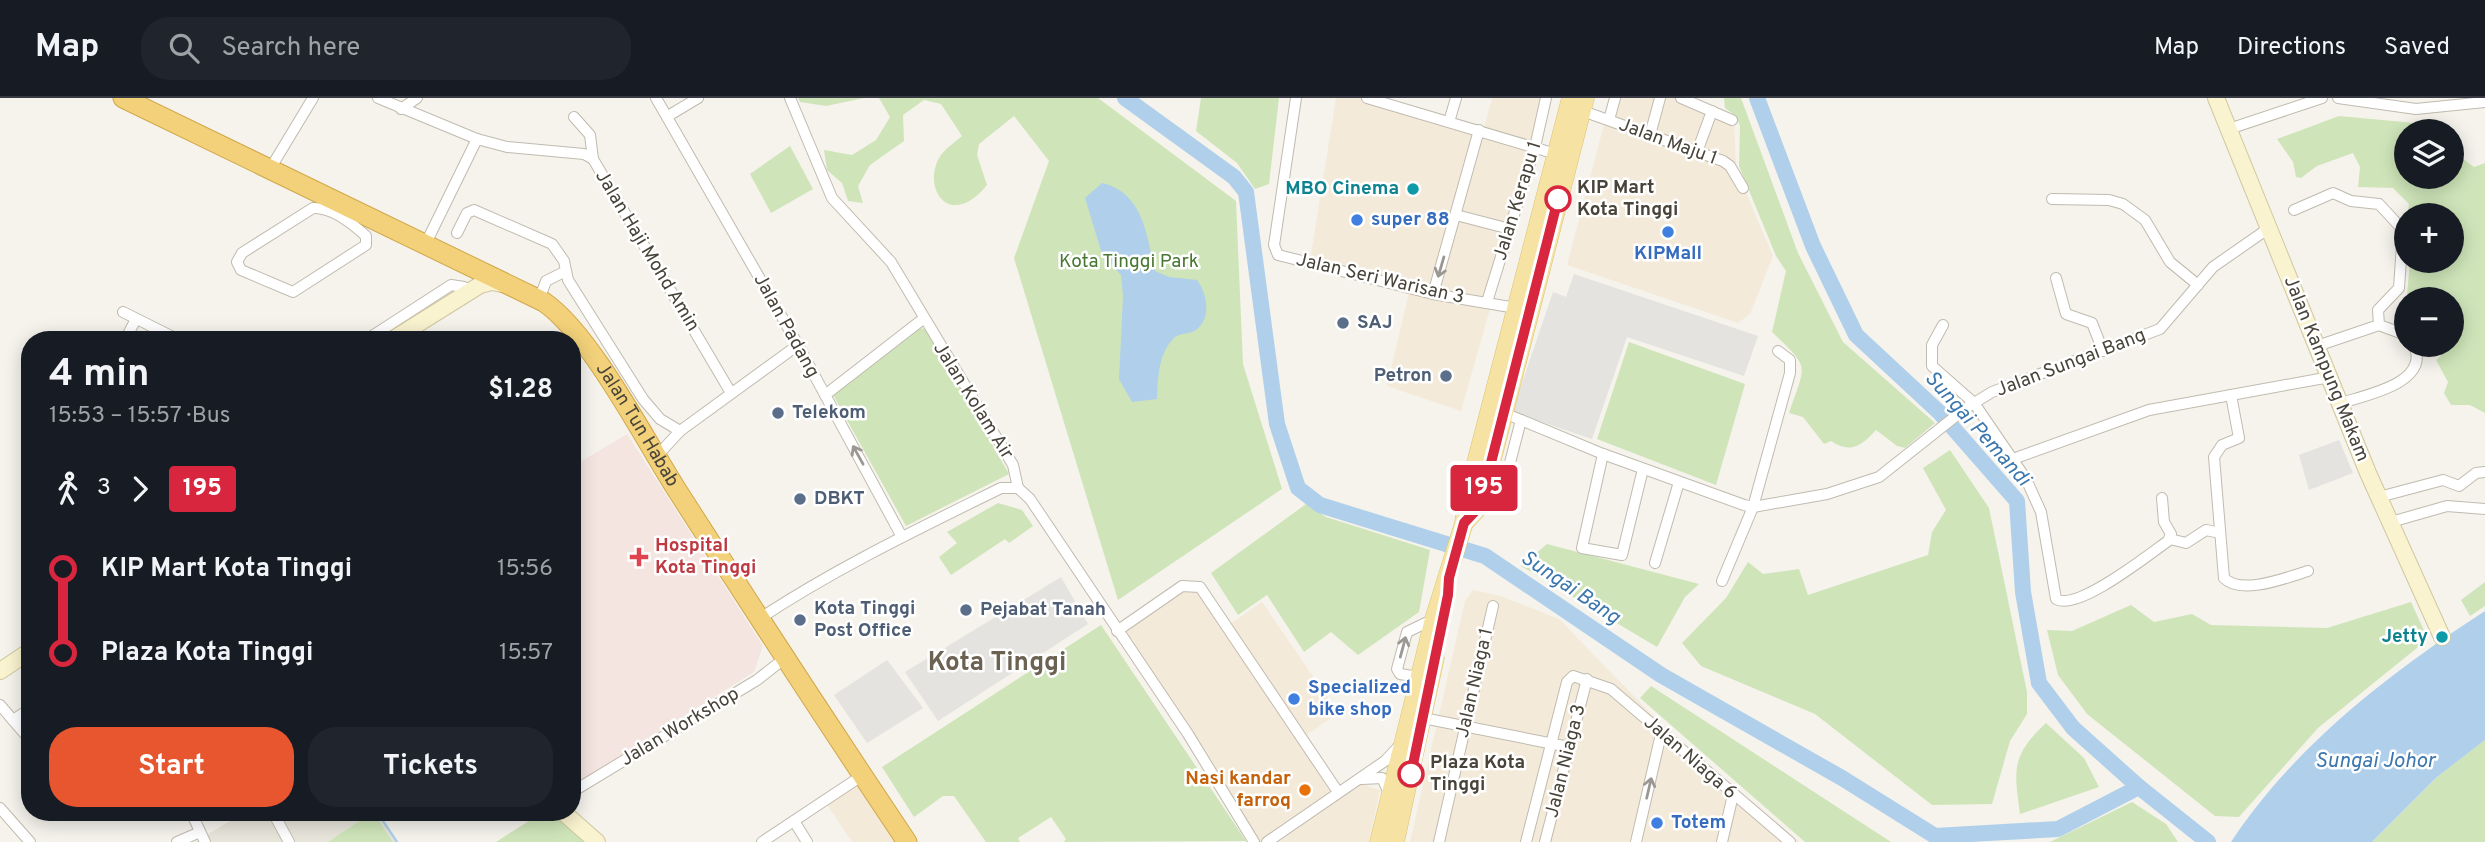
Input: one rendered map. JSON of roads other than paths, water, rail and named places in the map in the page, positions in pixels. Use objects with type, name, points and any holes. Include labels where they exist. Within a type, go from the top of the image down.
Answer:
[{"type":"highway","name":"Jalan Tun Habab","points":[[123,98],[270,169],[355,218],[425,245],[539,300],[570,324],[575,331]]},
{"type":"highway","name":"Jalan Tun Habab","points":[[581,341],[759,619],[907,842]]},
{"type":"main road","points":[[1379,842],[1434,619],[1464,523],[1466,501],[1556,153],[1576,103]]},
{"type":"main road","points":[[1464,523],[1480,506],[1576,103]]},
{"type":"main road","points":[[1395,842],[1423,718],[1448,595],[1449,578]]},
{"type":"main road","points":[[1404,842],[1415,789],[1411,774]]},
{"type":"street","points":[[270,169],[313,98]]},
{"type":"street","name":"Jalan Haji Mohd Amin","points":[[378,98],[477,139],[507,147],[584,154],[593,159],[731,393]]},
{"type":"street","points":[[401,109],[417,98]]},
{"type":"street","name":"Jalan Padang","points":[[656,98],[799,345],[902,537]]},
{"type":"street","points":[[668,116],[698,98]]},
{"type":"street","name":"Jalan Kolam Air","points":[[790,98],[832,198],[891,262],[1013,465],[1018,488],[1030,499],[1188,734],[1254,842]]},
{"type":"street","name":"Jalan Seri Warisan 3","points":[[1296,98],[1273,245],[1275,252],[1311,264],[1433,294],[1516,308]]},
{"type":"street","points":[[1367,98],[1556,153]]},
{"type":"street","points":[[1450,122],[1456,98]]},
{"type":"street","name":"Jalan Kerapu 1","points":[[1487,302],[1535,147],[1546,98]]},
{"type":"street","points":[[1609,120],[1615,98]]},
{"type":"street","points":[[1650,135],[1660,98]]},
{"type":"street","points":[[1681,98],[1732,120]]},
{"type":"street","name":"Jalan Kampung Makam","points":[[2216,98],[2379,497],[2442,637]]},
{"type":"street","points":[[2229,129],[2322,98]]},
{"type":"street","points":[[2338,98],[2416,109],[2479,101]]},
{"type":"street","name":"Jalan Maju 1","points":[[1576,103],[1609,120],[1728,164],[1743,188]]},
{"type":"street","points":[[1697,152],[1712,111]]},
{"type":"street","points":[[573,117],[590,135],[593,159]]},
{"type":"street","points":[[1433,294],[1479,130]]},
{"type":"street","points":[[425,245],[477,139]]},
{"type":"street","points":[[2294,210],[2333,193],[2358,202],[2376,202],[2398,221],[2403,235],[2400,284],[2378,310],[2379,325]]},
{"type":"street","points":[[2052,199],[2109,200],[2123,204],[2145,220],[2170,262],[2198,285]]},
{"type":"street","points":[[313,208],[355,218],[366,236],[366,245],[297,291],[285,290],[238,266],[238,257],[242,253],[313,208]]},
{"type":"street","points":[[457,233],[467,213],[474,210],[552,244],[564,261],[564,272],[643,400],[662,420],[680,431]]},
{"type":"street","points":[[1457,215],[1510,229]]},
{"type":"street","name":"Jalan Sungai Bang","points":[[1504,413],[1603,454],[1753,507],[1827,494],[1879,477],[1970,405],[1992,392],[2160,329],[2226,256],[2269,228]]},
{"type":"street","points":[[460,293],[471,274],[467,265]]},
{"type":"street","points":[[539,300],[546,281],[564,272]]},
{"type":"street","points":[[2056,278],[2066,314],[2092,323],[2103,351]]},
{"type":"street","points":[[405,331],[460,293],[483,284],[509,286]]},
{"type":"street","points":[[380,331],[451,285],[460,293]]},
{"type":"street","points":[[122,312],[136,318],[153,331]]},
{"type":"street","points":[[130,331],[136,318]]},
{"type":"street","points":[[825,395],[923,319]]},
{"type":"street","points":[[1943,325],[1932,345],[1932,366],[1970,405],[2012,459],[2041,512],[2056,599],[2062,603],[2097,590],[2170,539],[2186,543],[2206,530],[2220,533]]},
{"type":"street","points":[[2318,346],[2379,325],[2394,331]]},
{"type":"street","points":[[656,457],[680,431],[799,345]]},
{"type":"street","points":[[1722,581],[1753,507],[1790,373],[1790,360],[1778,351]]},
{"type":"street","points":[[2341,403],[2405,380],[2414,366],[2416,357]]},
{"type":"street","points":[[2012,459],[2131,415],[2330,377]]},
{"type":"street","points":[[2231,396],[2239,438],[2222,445],[2214,457],[2223,575],[2228,583],[2254,585],[2308,571]]},
{"type":"street","points":[[1503,490],[1521,420]]},
{"type":"street","points":[[1603,454],[1581,540],[1582,548],[1621,555],[1643,469]]},
{"type":"street","points":[[2379,497],[2443,480],[2459,486],[2476,473],[2485,472]]},
{"type":"street","points":[[1655,563],[1679,482]]},
{"type":"street","points":[[759,619],[819,579],[902,537],[1001,488],[1018,488]]},
{"type":"street","points":[[2162,498],[2164,523],[2171,534],[2170,539]]},
{"type":"street","points":[[2391,522],[2447,506],[2485,509]]},
{"type":"street","points":[[1117,631],[1182,586],[1200,587],[1338,792]]},
{"type":"street","name":"Jalan Niaga 1","points":[[1439,842],[1493,606]]},
{"type":"street","points":[[0,670],[21,657]]},
{"type":"street","name":"Jalan Workshop","points":[[581,787],[757,680],[785,658]]},
{"type":"street","points":[[1526,842],[1568,680],[1573,676],[1587,679]]},
{"type":"street","name":"Jalan Niaga 6","points":[[1587,679],[1611,689],[1784,840]]},
{"type":"street","name":"Jalan Niaga 3","points":[[1545,842],[1587,679]]},
{"type":"street","points":[[0,705],[21,729]]},
{"type":"street","points":[[13,720],[21,715]]},
{"type":"street","points":[[1423,718],[1569,747]]},
{"type":"street","points":[[1639,840],[1661,734]]},
{"type":"street","points":[[1266,842],[1391,756],[1405,736]]},
{"type":"street","points":[[762,842],[863,775]]},
{"type":"street","points":[[1357,780],[1376,776],[1384,779],[1388,788],[1387,808]]},
{"type":"street","points":[[1722,842],[1733,796]]},
{"type":"street","points":[[0,808],[30,842]]},
{"type":"street","points":[[278,821],[289,842]]},
{"type":"street","points":[[573,821],[597,842]]},
{"type":"street","points":[[794,821],[807,842]]},
{"type":"street","points":[[177,842],[202,837]]},
{"type":"water","points":[[1102,183],[1116,188],[1135,206],[1146,230],[1155,271],[1169,277],[1197,280],[1205,298],[1206,312],[1201,325],[1194,331],[1175,337],[1165,350],[1160,366],[1157,399],[1132,402],[1119,379],[1123,296],[1121,275],[1102,254],[1085,198]]},
{"type":"water","name":"Sungai Johor","points":[[2485,611],[2485,740],[2437,777],[2372,842],[2231,842],[2256,807],[2314,743],[2414,659]]},
{"type":"waterway","name":"Sungai Bang","points":[[1125,98],[1234,177],[1246,192],[1277,424],[1298,488],[1320,505],[1485,556],[1661,675],[1842,778],[1935,836],[2058,829],[2139,787],[2208,842]]},
{"type":"waterway","name":"Sungai Pemandi","points":[[1757,98],[1813,246],[1856,335],[1940,413],[2017,501],[2023,592],[2039,683],[2073,728],[2139,787]]},
{"type":"waterway","points":[[383,821],[397,842]]},
{"type":"place","name":"MBO Cinema","points":[[1413,189]]},
{"type":"place","name":"KIP Mart Kota Tinggi","points":[[1558,199]]},
{"type":"place","name":"super 88","points":[[1357,220]]},
{"type":"place","name":"KIPMall","points":[[1668,232]]},
{"type":"place","name":"SAJ","points":[[1343,323]]},
{"type":"place","name":"Petron","points":[[1446,376]]},
{"type":"place","name":"Telekom","points":[[778,413]]},
{"type":"place","name":"DBKT","points":[[800,499]]},
{"type":"place","name":"Hospital Kota Tinggi","points":[[639,557]]},
{"type":"place","name":"Pejabat Tanah","points":[[966,610]]},
{"type":"place","name":"Kota Tinggi Post Office","points":[[800,620]]},
{"type":"place","name":"Jetty","points":[[2442,637]]},
{"type":"place","name":"Specialized bike shop","points":[[1294,699]]},
{"type":"place","name":"Plaza Kota Tinggi","points":[[1411,774]]},
{"type":"place","name":"Nasi kandar farroq","points":[[1305,790]]},
{"type":"place","name":"Totem","points":[[1657,823]]},
{"type":"district","name":"Kota Tinggi","points":[[997,663]]},
{"type":"park label","name":"Kota Tinggi Park","points":[[1129,262]]}]
